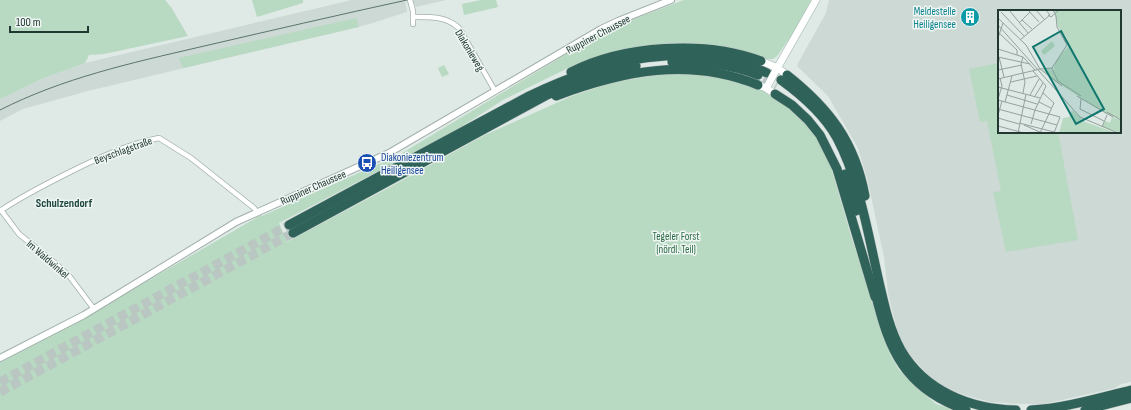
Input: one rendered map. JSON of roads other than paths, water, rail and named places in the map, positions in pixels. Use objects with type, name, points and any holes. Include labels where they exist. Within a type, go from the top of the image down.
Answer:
[{"type":"highway","points":[[468,129],[530,91],[584,65],[608,57],[657,50],[694,48],[727,52],[761,61]]},
{"type":"highway","points":[[772,79],[734,76],[700,70],[678,69],[645,72],[590,84],[548,99],[503,118],[291,229],[468,129],[552,85],[581,74],[621,62],[660,56],[703,56],[744,63],[772,79],[796,90],[826,121],[840,145],[850,168],[857,190],[882,308],[884,328],[890,342],[904,368],[916,382],[931,393],[955,406],[966,410]]},
{"type":"highway","points":[[775,94],[792,105],[808,120],[820,135],[837,169],[882,308],[900,349],[918,372],[934,386],[955,398],[995,409],[1016,410]]},
{"type":"highway","points":[[1031,410],[1085,402],[1131,390]]},
{"type":"highway","points":[[1085,410],[1131,398]]},
{"type":"main road","points":[[772,79],[794,37],[816,0]]},
{"type":"main road","points":[[761,61],[772,79],[775,94]]},
{"type":"street","points":[[410,0],[414,17],[413,24]]},
{"type":"street","name":"Ruppiner Chaussee","points":[[0,358],[94,309],[218,232],[257,212],[390,153],[601,29],[672,0]]},
{"type":"street","name":"Diakonieweg","points":[[414,17],[444,19],[450,21],[459,28],[495,91]]},
{"type":"street","name":"Beyschlagstraße","points":[[0,211],[36,189],[84,165],[122,149],[159,138],[205,168],[257,212]]},
{"type":"street","name":"Im Waldwinkel","points":[[0,211],[20,234],[55,262],[70,277],[94,309]]},
{"type":"tunnel","points":[[764,78],[777,85]]},
{"type":"tunnel","points":[[0,382],[289,225]]},
{"type":"tunnel","points":[[0,392],[293,233]]},
{"type":"tram line","points":[[0,110],[48,89],[98,72],[174,53],[407,0]]},
{"type":"place","name":"Meldestelle Heiligensee","points":[[970,17]]},
{"type":"place","name":"Diakoniezentrum Heiligensee","points":[[367,163]]},
{"type":"district","name":"Schulzendorf","points":[[64,203]]},
{"type":"park label","name":"Tegeler Forst (nördl. Teil)","points":[[676,242]]}]
